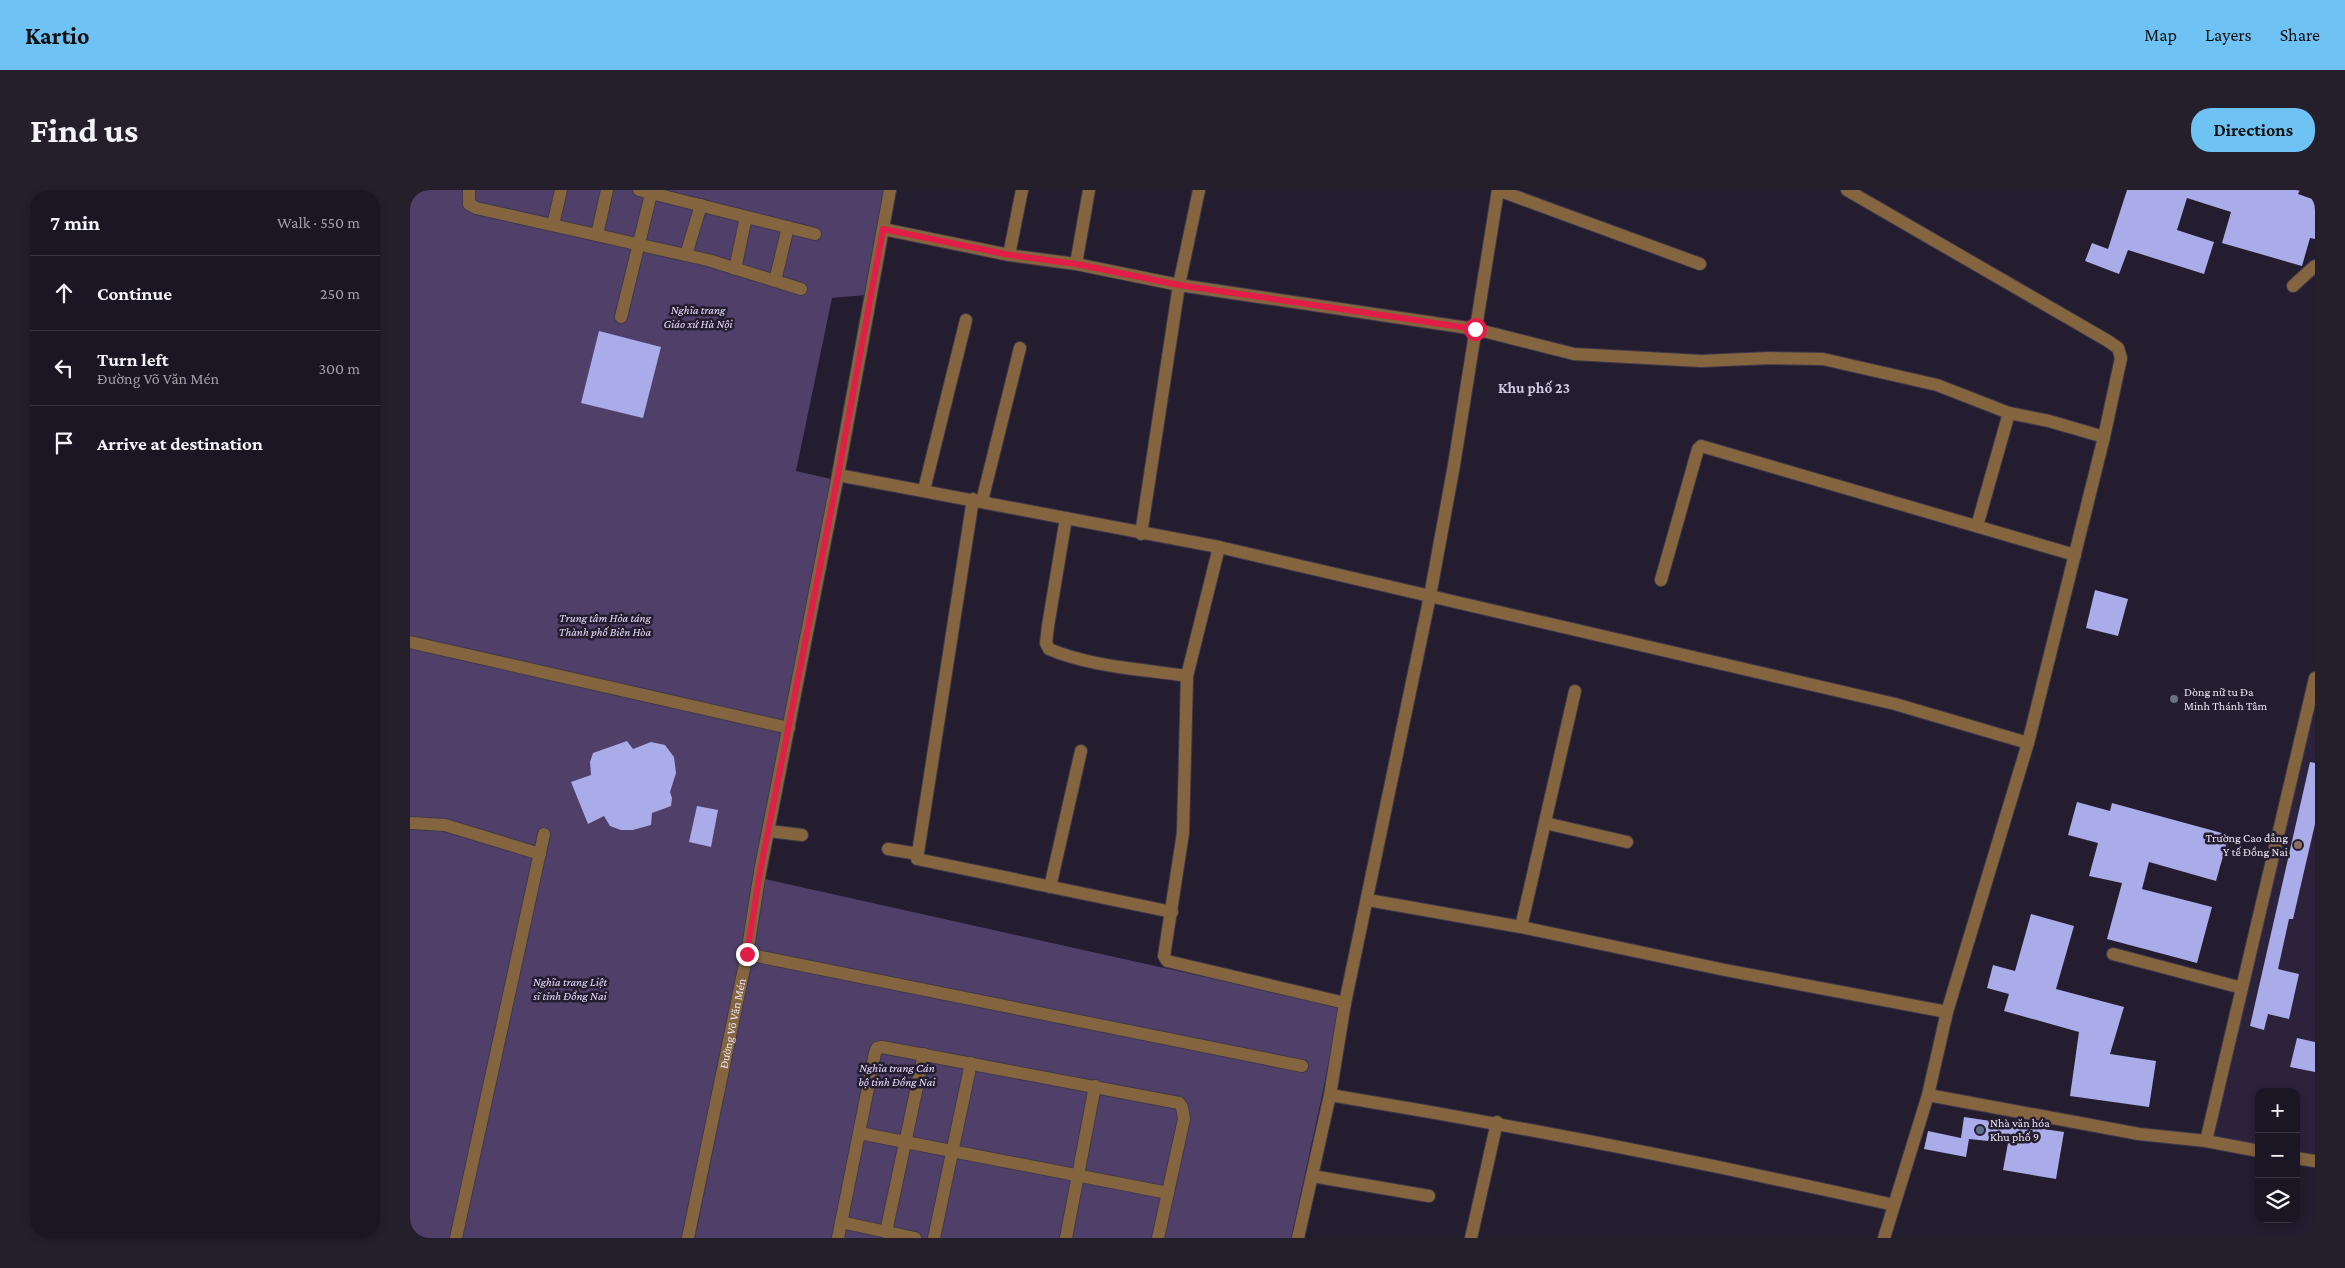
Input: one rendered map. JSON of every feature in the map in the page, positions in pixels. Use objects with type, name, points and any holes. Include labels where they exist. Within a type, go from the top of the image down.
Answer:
[{"type":"street","points":[[470,190],[469,204],[476,208],[686,255],[801,290]]},
{"type":"street","points":[[553,225],[560,190]]},
{"type":"street","points":[[597,234],[606,190]]},
{"type":"street","points":[[638,190],[815,234]]},
{"type":"street","name":"Đường Võ Văn Mén","points":[[688,1238],[747,954],[890,190]]},
{"type":"street","points":[[1010,255],[1022,190]]},
{"type":"street","points":[[1076,264],[1089,190]]},
{"type":"street","points":[[1141,534],[1179,285],[1200,190]]},
{"type":"street","points":[[1298,1238],[1330,1095],[1345,1003],[1430,596],[1454,465],[1498,190],[1700,264]]},
{"type":"street","points":[[1847,190],[2118,348],[2120,371],[2028,742],[1948,1012],[1928,1094],[1884,1238]]},
{"type":"street","points":[[621,317],[652,192]]},
{"type":"street","points":[[686,255],[701,206]]},
{"type":"street","points":[[735,269],[746,216]]},
{"type":"street","points":[[775,281],[788,227]]},
{"type":"street","points":[[883,229],[1010,255],[1076,264],[1179,285],[1475,329],[1574,354],[1701,361],[1770,358],[1823,359],[1937,385],[2009,413],[2048,421],[2104,437]]},
{"type":"street","points":[[2293,286],[2315,266]]},
{"type":"street","points":[[924,490],[966,320]]},
{"type":"street","points":[[1020,348],[978,500],[917,859],[1172,912]]},
{"type":"street","points":[[1977,526],[2009,413]]},
{"type":"street","points":[[1661,580],[1697,451],[1701,446],[2075,555]]},
{"type":"street","points":[[838,475],[978,500],[1141,534],[1219,547],[1895,704],[2028,742]]},
{"type":"street","points":[[1066,518],[1048,626],[1046,643],[1049,649],[1097,662],[1186,676]]},
{"type":"street","points":[[1219,547],[1186,676],[1183,833],[1164,956],[1167,961],[1345,1003]]},
{"type":"street","points":[[410,642],[788,728]]},
{"type":"street","points":[[2206,1141],[2315,678]]},
{"type":"street","points":[[1521,927],[1575,691]]},
{"type":"street","points":[[1050,887],[1081,751]]},
{"type":"street","points":[[410,823],[445,825],[540,854]]},
{"type":"street","points":[[1545,823],[1627,842]]},
{"type":"street","points":[[769,830],[802,835]]},
{"type":"street","points":[[456,1238],[544,834]]},
{"type":"street","points":[[888,849],[918,854]]},
{"type":"street","points":[[1368,900],[1521,927],[1725,970],[1948,1012]]},
{"type":"street","points":[[747,954],[1302,1066]]},
{"type":"street","points":[[2113,954],[2242,988]]},
{"type":"street","points":[[838,1238],[877,1048],[924,1054],[1171,1100],[1182,1107],[1184,1119],[1158,1238]]},
{"type":"street","points":[[886,1232],[924,1054]]},
{"type":"street","points":[[934,1238],[971,1063]]},
{"type":"street","points":[[1066,1238],[1095,1086]]},
{"type":"street","points":[[1928,1094],[2139,1134],[2206,1141],[2255,1150]]},
{"type":"street","points":[[1330,1095],[1497,1122],[1668,1158],[1729,1168],[1894,1205]]},
{"type":"street","points":[[1471,1238],[1497,1122]]},
{"type":"street","points":[[859,1133],[1168,1193]]},
{"type":"street","points":[[2300,1159],[2315,1161]]},
{"type":"street","points":[[1312,1176],[1429,1196]]},
{"type":"street","points":[[841,1222],[915,1238]]},
{"type":"shaded area","name":"Trường Cao đẳng Y tế Đồng Nai","points":[[2315,702],[2315,1156],[2300,1153],[2300,1088],[2255,1088],[2255,1144],[2213,1137]]},
{"type":"green space","points":[[410,190],[884,190],[865,295],[832,298],[796,471],[831,479],[741,952],[682,1238],[410,1238]]},
{"type":"green space","name":"Nghĩa trang Cán bộ tỉnh Đồng Nai","points":[[765,879],[1339,1007],[1291,1238],[695,1238],[752,959]]},
{"type":"building","points":[[2127,190],[2300,190],[2298,194],[2315,200],[2315,239],[2310,238],[2302,266],[2222,243],[2231,212],[2187,198],[2177,230],[2214,242],[2204,274],[2128,250],[2119,274],[2085,261],[2092,243],[2108,249]]},
{"type":"building","points":[[599,331],[661,347],[643,418],[581,403]]},
{"type":"building","points":[[2095,590],[2128,599],[2118,636],[2086,628]]},
{"type":"building","points":[[627,741],[633,749],[651,742],[665,745],[674,757],[676,773],[670,792],[672,798],[671,806],[652,813],[651,825],[633,830],[621,830],[610,826],[604,816],[588,824],[571,782],[591,775],[590,762],[593,753]]},
{"type":"building","points":[[2310,762],[2315,763],[2315,824],[2293,919],[2289,919],[2278,969],[2299,974],[2289,1019],[2268,1014],[2264,1030],[2250,1026]]},
{"type":"building","points":[[2077,802],[2110,811],[2112,803],[2229,835],[2216,881],[2149,862],[2142,889],[2212,907],[2197,963],[2107,939],[2122,883],[2089,876],[2098,843],[2068,835]]},
{"type":"building","points":[[697,806],[718,810],[711,847],[689,842]]},
{"type":"building","points":[[2031,914],[2074,926],[2056,989],[2124,1007],[2110,1054],[2156,1061],[2149,1107],[2070,1096],[2079,1032],[2004,1011],[2009,994],[1987,988],[1993,965],[2015,971]]},
{"type":"building","points":[[2297,1038],[2315,1042],[2315,1072],[2290,1067]]},
{"type":"building","points":[[1964,1117],[2064,1132],[2056,1179],[2003,1170],[2008,1143],[1969,1139],[1966,1157],[1924,1149],[1928,1131],[1961,1138]]},
{"type":"place","name":"Dòng nữ tu Đa Minh Thánh Tâm","points":[[2174,699]]},
{"type":"place","name":"Trường Cao đẳng Y tế Đồng Nai","points":[[2298,845]]},
{"type":"place","name":"Nhà văn hóa Khu phố 9","points":[[1980,1130]]},
{"type":"district","name":"Khu phố 23","points":[[1534,388]]},
{"type":"route","points":[[747,954],[760,872],[838,475],[883,229],[1010,255],[1076,264],[1179,285],[1475,329]]},
{"type":"park label","name":"Nghĩa trang Giáo xứ Hà Nội","points":[[698,317]]},
{"type":"park label","name":"Trung tâm Hỏa táng Thành phố Biên Hòa","points":[[605,625]]},
{"type":"park label","name":"Nghĩa trang Liệt sĩ tỉnh Đồng Nai","points":[[570,989]]}]
